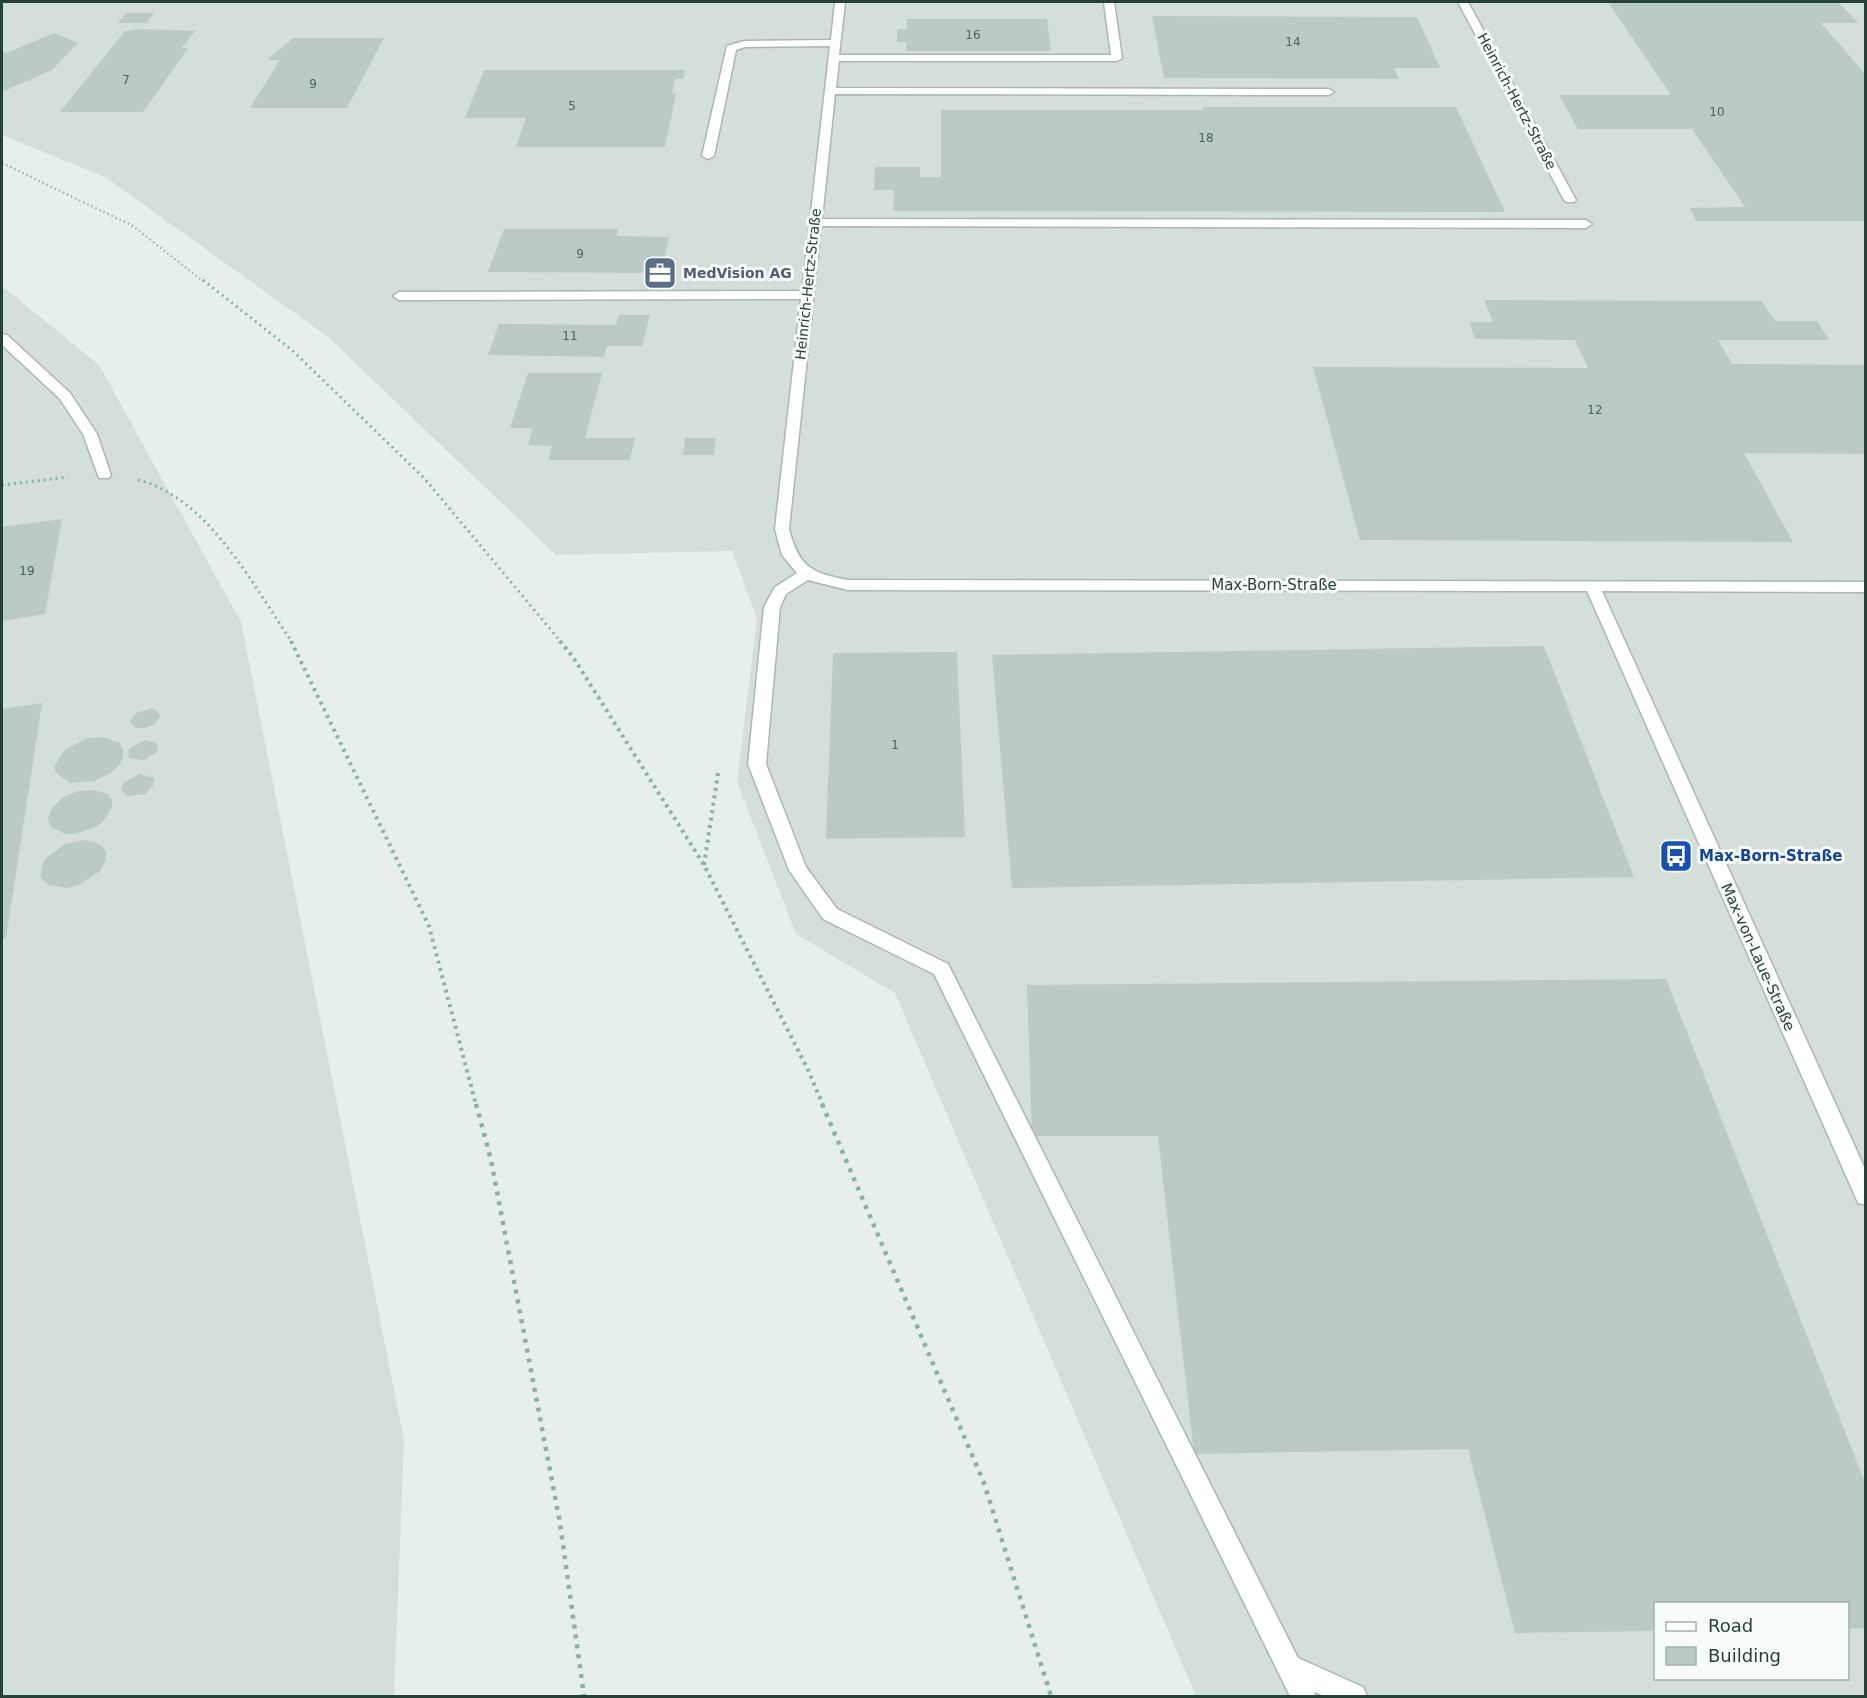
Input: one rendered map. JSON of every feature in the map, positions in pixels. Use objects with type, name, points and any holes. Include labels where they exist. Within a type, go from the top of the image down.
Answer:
[{"type":"street","name":"Heinrich-Hertz-Straße","points":[[801,569],[786,551],[782,529],[840,2]]},
{"type":"street","points":[[833,58],[1117,58],[1109,2]]},
{"type":"street","name":"Heinrich-Hertz-Straße","points":[[1463,2],[1570,200]]},
{"type":"street","points":[[708,156],[731,48],[744,44],[835,43]]},
{"type":"street","points":[[830,91],[1329,92]]},
{"type":"street","points":[[814,224],[894,221],[1057,224],[1241,222],[1586,224]]},
{"type":"street","points":[[399,296],[807,295]]},
{"type":"street","points":[[2,338],[65,396],[90,434],[104,475]]},
{"type":"street","points":[[801,569],[780,591],[772,607],[757,764],[798,870],[830,914],[941,969],[1303,1696]]},
{"type":"street","name":"Max-Born-Straße","points":[[801,569],[817,579],[848,585],[1866,587]]},
{"type":"street","name":"Max-von-Laue-Straße","points":[[1592,586],[1866,1196]]},
{"type":"street","points":[[1289,1667],[1354,1696]]},
{"type":"path","points":[[2,163],[133,226],[293,351],[425,479],[573,657],[704,865],[808,1070],[984,1483],[1051,1696]]},
{"type":"path","points":[[2,485],[30,480],[104,475],[146,482],[185,504],[217,532],[296,649],[429,926],[490,1160],[560,1523],[584,1696]]},
{"type":"shaded area","points":[[2,2],[1865,2],[1865,1696],[1196,1696],[895,993],[796,934],[737,782],[757,618],[732,551],[556,555],[327,336],[105,177],[2,135]]},
{"type":"shaded area","points":[[2,286],[99,365],[241,622],[404,1440],[394,1696],[2,1696]]},
{"type":"building","points":[[1608,2],[1838,2],[1858,23],[1821,23],[1866,75],[1866,221],[1696,221],[1690,208],[1745,207],[1692,129],[1578,129],[1559,95],[1671,95]]},
{"type":"building","points":[[126,13],[154,13],[146,23],[118,23]]},
{"type":"building","points":[[1152,16],[1417,17],[1440,68],[1394,68],[1399,79],[1164,78]]},
{"type":"building","points":[[907,19],[1047,19],[1051,51],[906,51],[906,42],[897,42],[897,29],[907,29]]},
{"type":"building","points":[[138,29],[195,31],[182,48],[188,48],[143,112],[60,112],[125,31]]},
{"type":"building","points":[[54,33],[78,43],[52,70],[2,92],[2,51],[6,53]]},
{"type":"building","points":[[293,38],[384,38],[347,108],[250,108],[280,60],[267,60]]},
{"type":"building","points":[[484,70],[685,70],[683,79],[675,79],[672,94],[676,94],[665,147],[516,147],[526,118],[465,118]]},
{"type":"building","points":[[1203,107],[1456,107],[1505,212],[893,211],[894,190],[874,190],[875,167],[920,167],[920,177],[941,177],[941,110],[1203,110]]},
{"type":"building","points":[[504,229],[618,229],[616,236],[669,237],[661,273],[488,272]]},
{"type":"building","points":[[1484,300],[1762,301],[1775,321],[1817,321],[1829,340],[1718,340],[1732,364],[1866,365],[1866,454],[1744,453],[1793,542],[1360,540],[1313,367],[1588,368],[1575,340],[1475,339],[1469,322],[1493,322]]},
{"type":"building","points":[[619,315],[650,315],[642,346],[607,346],[604,357],[488,355],[499,324],[616,325]]},
{"type":"building","points":[[528,373],[602,373],[585,438],[635,438],[630,460],[548,460],[552,446],[528,445],[533,428],[510,428]]},
{"type":"building","points":[[685,438],[716,438],[714,455],[683,455]]},
{"type":"building","points":[[62,519],[45,614],[2,621],[2,527]]},
{"type":"building","points":[[1544,646],[1634,877],[1012,888],[992,655]]},
{"type":"building","points":[[957,652],[965,837],[826,839],[833,653]]},
{"type":"building","points":[[42,703],[6,938],[2,938],[2,709]]},
{"type":"building","points":[[153,708],[161,715],[155,724],[137,728],[131,724],[130,721],[136,713]]},
{"type":"building","points":[[102,737],[120,743],[123,750],[123,757],[119,765],[111,773],[94,781],[70,783],[55,772],[55,764],[66,749],[88,738]]},
{"type":"building","points":[[145,740],[158,745],[157,752],[144,760],[129,758],[130,748]]},
{"type":"building","points":[[140,774],[154,778],[153,786],[145,794],[127,796],[121,790],[124,782]]},
{"type":"building","points":[[95,790],[108,794],[112,800],[112,807],[103,822],[75,834],[65,834],[50,826],[48,818],[51,810],[62,798],[78,791]]},
{"type":"building","points":[[84,840],[102,846],[106,852],[106,860],[100,871],[79,885],[67,888],[48,885],[41,877],[45,859],[65,844]]},
{"type":"building","points":[[1666,979],[1866,1485],[1866,1628],[1849,1629],[1849,1602],[1654,1602],[1654,1631],[1515,1633],[1468,1449],[1194,1454],[1158,1136],[1032,1136],[1027,985]]},
{"type":"place","name":"MedVision AG","points":[[660,273]]},
{"type":"place","name":"Max-Born-Straße","points":[[1676,856]]}]
